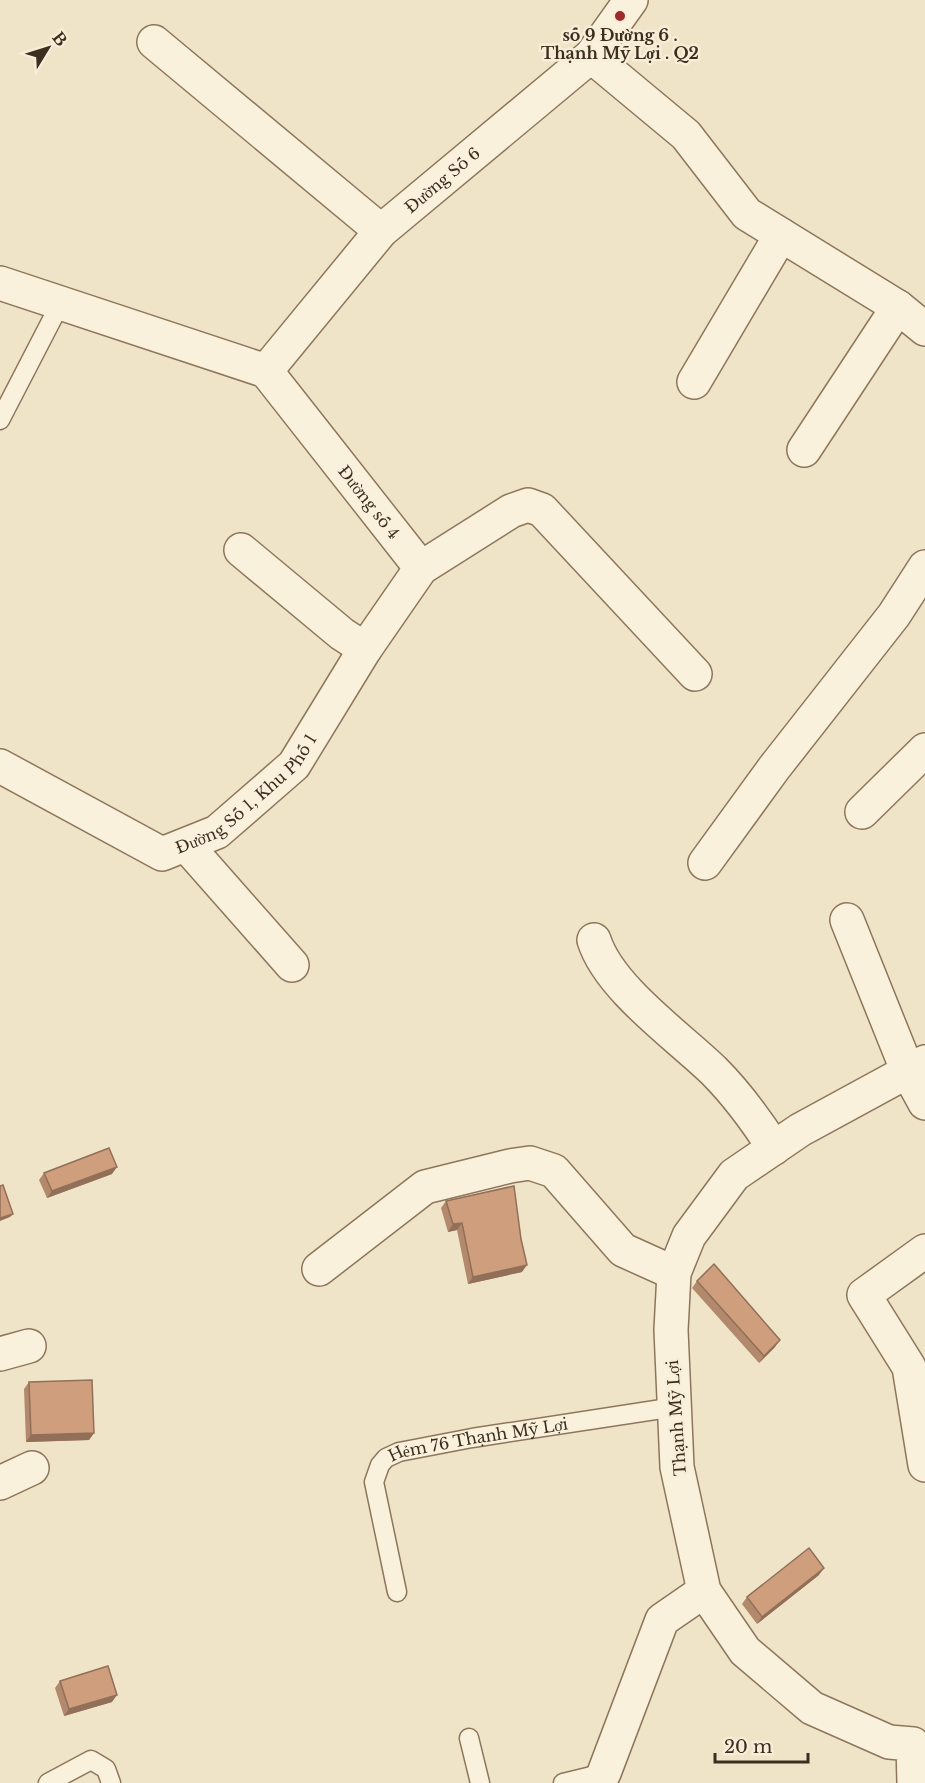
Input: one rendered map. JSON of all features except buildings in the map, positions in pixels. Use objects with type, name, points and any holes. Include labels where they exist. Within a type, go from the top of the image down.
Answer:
[{"type":"street","name":"Đường Số 6","points":[[266,371],[381,231],[591,56],[631,0]]},
{"type":"street","points":[[154,42],[381,231]]},
{"type":"street","points":[[591,56],[686,135],[747,214],[898,307],[925,329]]},
{"type":"street","points":[[694,382],[781,236]]},
{"type":"street","points":[[0,283],[266,371]]},
{"type":"street","points":[[804,450],[898,307]]},
{"type":"street","name":"Đường số 4","points":[[266,371],[421,568]]},
{"type":"street","points":[[421,568],[511,511],[528,505],[542,510],[695,674]]},
{"type":"street","points":[[241,550],[342,634],[365,649]]},
{"type":"street","points":[[705,863],[774,768],[894,615],[925,567]]},
{"type":"street","name":"Đường Số 1, Khu Phố 1","points":[[0,766],[162,854],[187,846],[217,832],[294,765],[365,649],[421,568]]},
{"type":"street","points":[[862,812],[925,750]]},
{"type":"street","points":[[187,846],[292,965]]},
{"type":"street","points":[[847,920],[916,1067],[925,1103]]},
{"type":"street","points":[[594,940],[599,955],[621,981],[656,1019],[734,1092],[750,1110],[774,1148]]},
{"type":"street","name":"Thạnh Mỹ Lợi","points":[[914,1783],[919,1739],[889,1742],[812,1708],[745,1651],[704,1591],[677,1467],[671,1330],[674,1273],[689,1236],[734,1175],[800,1130],[916,1067]]},
{"type":"street","points":[[318,1269],[424,1187],[530,1163],[554,1171],[623,1250],[674,1273]]},
{"type":"street","points":[[925,1251],[864,1295],[909,1366],[925,1465]]},
{"type":"street","points":[[0,1483],[32,1468]]},
{"type":"street","points":[[606,1778],[662,1620],[704,1591]]},
{"type":"lane","points":[[0,420],[60,303]]},
{"type":"lane","name":"Hẻm 76 Thạnh Mỹ Lợi","points":[[397,1592],[374,1482],[375,1474],[386,1458],[399,1452],[472,1438],[675,1407]]},
{"type":"lane","points":[[468,1737],[480,1783]]},
{"type":"lane","points":[[48,1783],[91,1760],[106,1769],[111,1783]]},
{"type":"lane","points":[[562,1783],[606,1778]]},
{"type":"place","name":"số 9 Đường 6 . Thạnh Mỹ Lợi . Q2","points":[[620,16]]}]
